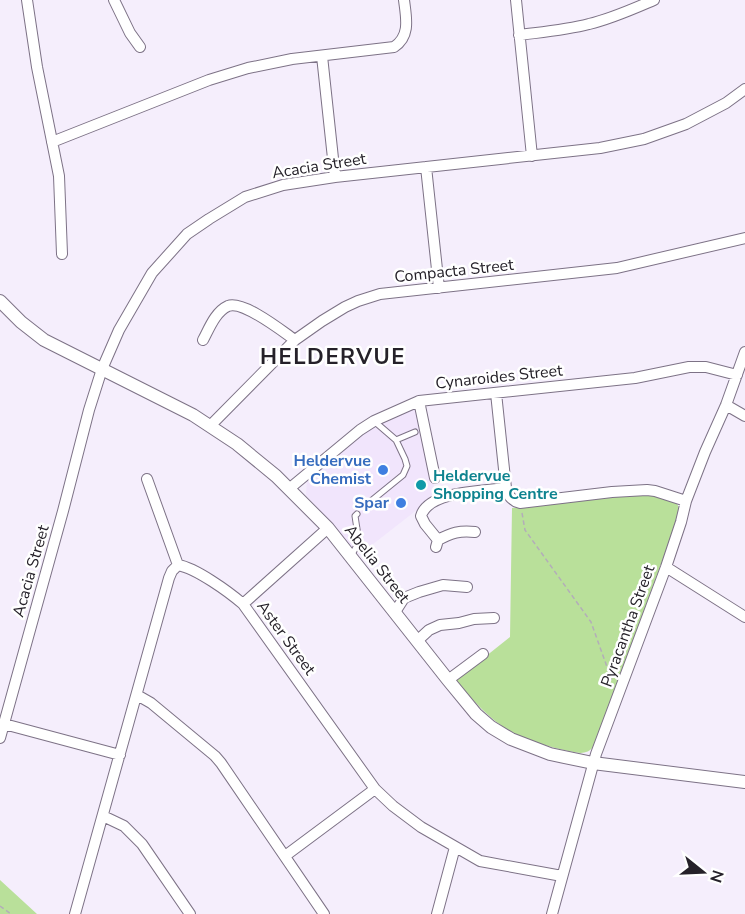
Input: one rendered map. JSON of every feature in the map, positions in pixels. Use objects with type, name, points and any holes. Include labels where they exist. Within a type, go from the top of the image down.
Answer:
[{"type":"street","points":[[27,0],[58,176],[62,254]]},
{"type":"street","points":[[114,0],[130,33],[140,47]]},
{"type":"street","points":[[52,142],[209,80],[265,64],[390,48],[399,43],[406,30],[404,0]]},
{"type":"street","points":[[516,0],[532,156]]},
{"type":"street","points":[[519,35],[569,29],[589,24],[627,12],[654,0]]},
{"type":"street","points":[[322,56],[334,177]]},
{"type":"street","name":"Acacia Street","points":[[0,738],[102,369],[119,330],[147,282],[187,234],[245,197],[283,184],[600,148],[644,139],[686,124],[726,103],[745,89]]},
{"type":"street","points":[[426,167],[439,288]]},
{"type":"street","name":"Compacta Street","points":[[210,426],[295,340],[322,321],[358,301],[381,294],[617,268],[745,238]]},
{"type":"street","name":"Abelia Street","points":[[0,301],[44,340],[176,405],[237,444],[290,488],[328,528],[448,680],[476,714],[491,727],[511,739],[550,754],[593,763],[745,782]]},
{"type":"street","points":[[203,340],[218,315],[228,306],[234,305],[251,311],[295,340]]},
{"type":"street","name":"Pyracantha Street","points":[[552,914],[593,763],[666,567],[686,501],[726,405],[745,352]]},
{"type":"street","name":"Cynaroides Street","points":[[290,488],[351,437],[374,421],[419,401],[636,378],[689,367],[706,367],[737,375]]},
{"type":"street","points":[[496,393],[506,488],[512,499],[520,503],[647,490],[686,501]]},
{"type":"street","points":[[419,401],[435,477]]},
{"type":"street","points":[[726,405],[745,416]]},
{"type":"street","points":[[75,914],[169,578],[178,565],[147,479]]},
{"type":"street","points":[[475,532],[453,532],[437,544],[422,519],[422,513],[429,504],[442,497],[506,488]]},
{"type":"street","points":[[243,604],[328,528]]},
{"type":"street","name":"Aster Street","points":[[178,565],[194,570],[243,604],[375,789],[408,818],[475,859],[562,876]]},
{"type":"street","points":[[666,567],[745,617]]},
{"type":"street","points":[[394,612],[404,598],[419,592],[443,585],[467,587]]},
{"type":"street","points":[[417,641],[429,630],[440,625],[494,618]]},
{"type":"street","points":[[448,680],[463,662],[483,654]]},
{"type":"street","points":[[137,695],[151,703],[215,756],[324,914]]},
{"type":"street","points":[[4,724],[120,755]]},
{"type":"street","points":[[285,856],[375,789]]},
{"type":"street","points":[[103,816],[124,826],[142,844],[190,914]]},
{"type":"street","points":[[437,914],[455,847]]},
{"type":"lane","points":[[370,501],[405,472],[406,463],[396,440],[374,421]]},
{"type":"lane","points":[[396,440],[415,432]]},
{"type":"lane","points":[[351,556],[359,542],[355,516],[357,514]]},
{"type":"path","points":[[520,503],[525,530],[591,622],[618,696]]},
{"type":"path","points":[[0,906],[10,914]]},
{"type":"shaded area","points":[[416,407],[436,495],[359,555],[306,495],[307,480],[369,430]]},
{"type":"green space","points":[[645,494],[674,502],[679,507],[679,515],[594,746],[587,752],[576,753],[515,734],[480,707],[456,680],[510,637],[512,508]]},
{"type":"green space","points":[[0,880],[37,914],[0,914]]},
{"type":"place","name":"Heldervue Chemist","points":[[383,470]]},
{"type":"place","name":"Heldervue Shopping Centre","points":[[421,485]]},
{"type":"place","name":"Spar","points":[[401,503]]},
{"type":"district","name":"HELDERVUE","points":[[333,357]]}]
